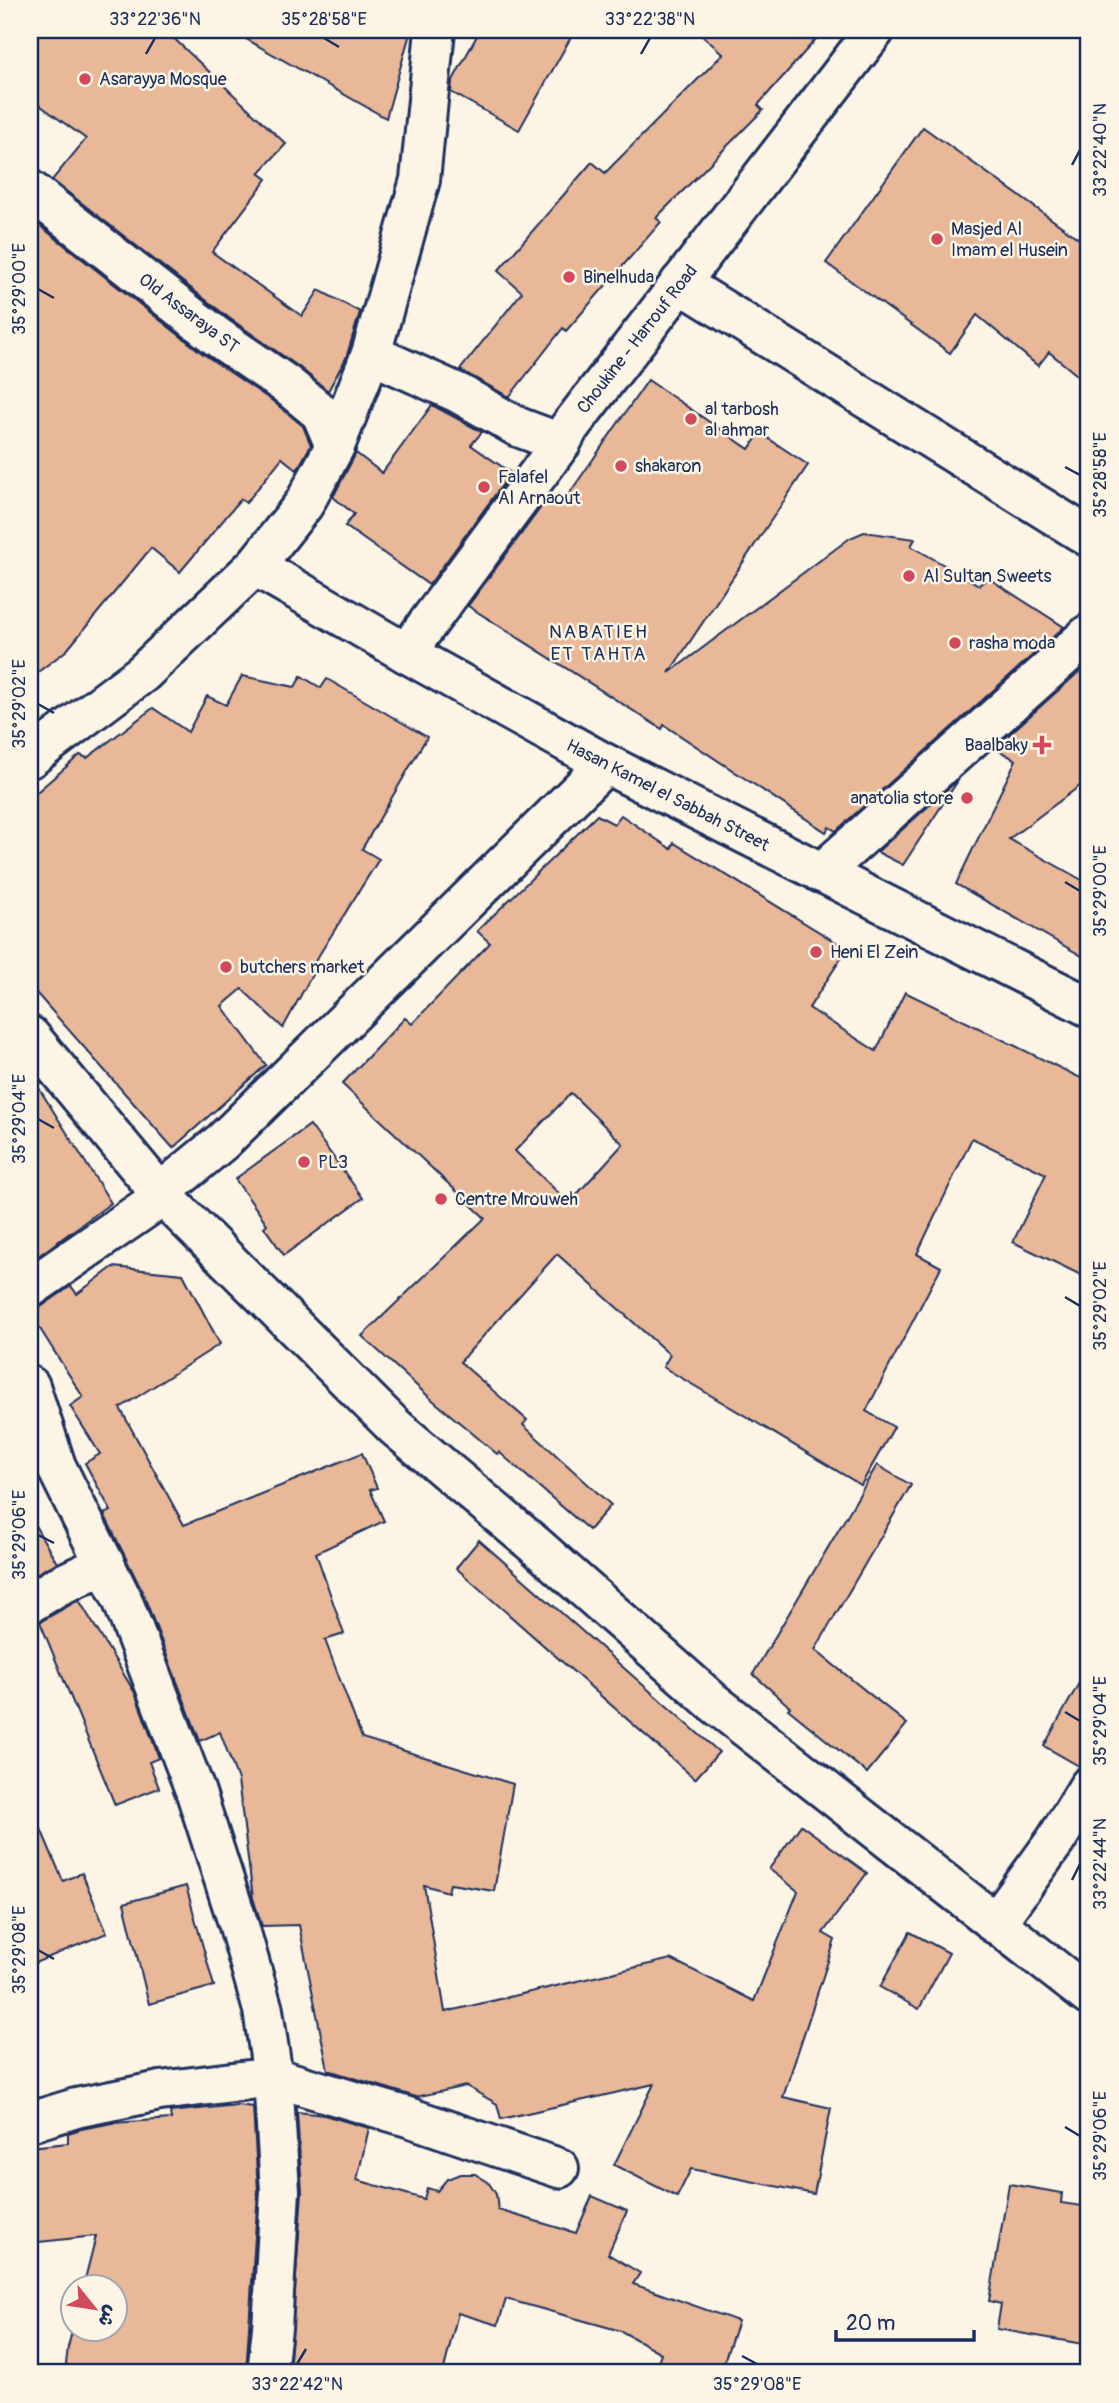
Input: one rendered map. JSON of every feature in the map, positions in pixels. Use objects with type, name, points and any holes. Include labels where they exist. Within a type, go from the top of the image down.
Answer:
[{"type":"street","points":[[30,758],[143,673],[255,566],[304,504],[335,446],[371,354],[420,180],[435,30]]},
{"type":"street","name":"Choukine - Harrouf Road","points":[[406,653],[561,443],[569,428],[876,30]]},
{"type":"street","name":"Old Assaraya ST","points":[[30,190],[216,336],[287,385],[321,413],[335,446]]},
{"type":"street","points":[[680,283],[1089,537]]},
{"type":"street","points":[[371,354],[458,393],[518,427],[561,443]]},
{"type":"street","name":"Hasan Kamel el Sabbah Street","points":[[255,566],[606,764],[1089,1007]]},
{"type":"street","points":[[821,873],[1089,634]]},
{"type":"street","points":[[30,1288],[156,1201],[160,1193],[223,1141],[606,764]]},
{"type":"street","points":[[30,1036],[160,1193],[395,1427],[535,1545],[713,1702],[1089,1996]]},
{"type":"street","points":[[30,1386],[56,1466],[122,1599],[196,1793],[263,2010],[273,2077],[280,2191],[267,2373]]},
{"type":"street","points":[[30,1603],[56,1587],[105,1564]]},
{"type":"street","points":[[995,1924],[1056,1840],[1089,1787]]},
{"type":"street","points":[[30,2122],[76,2108],[160,2091],[273,2077],[408,2117],[559,2168]]},
{"type":"building","points":[[30,30],[165,30],[286,144],[259,173],[267,179],[212,252],[302,316],[319,290],[360,312],[346,358],[328,391],[299,367],[229,318],[52,180],[86,139],[30,98]]},
{"type":"building","points":[[230,30],[411,30],[386,118]]},
{"type":"building","points":[[480,30],[575,30],[519,130],[451,92],[452,82]]},
{"type":"building","points":[[696,30],[824,30],[758,105],[763,110],[656,218],[661,222],[566,331],[563,328],[509,397],[460,370],[522,292],[498,271],[592,162],[605,173],[723,54]]},
{"type":"building","name":"Masjed Al Imam el Husein","points":[[923,127],[1089,246],[1089,385],[1049,352],[1038,366],[977,315],[950,353],[826,263]]},
{"type":"building","points":[[30,218],[202,353],[274,402],[303,426],[311,445],[297,470],[282,458],[246,503],[241,499],[180,572],[151,548],[67,650],[30,678]]},
{"type":"building","points":[[648,380],[749,449],[760,433],[808,465],[669,673],[850,538],[864,532],[915,539],[911,546],[979,585],[988,578],[1064,627],[836,831],[829,827],[826,832],[664,725],[662,729],[468,606],[547,499],[560,507]]},
{"type":"building","points":[[432,405],[482,432],[471,445],[511,473],[429,585],[345,526],[354,514],[333,497],[356,453],[382,473]]},
{"type":"building","points":[[1089,663],[1089,779],[1009,839],[1089,884],[1089,960],[956,884],[1016,760],[994,748]]},
{"type":"building","points":[[242,676],[295,687],[301,676],[321,688],[327,679],[427,737],[362,849],[379,859],[309,971],[313,973],[283,1028],[242,989],[222,1006],[266,1065],[173,1148],[30,986],[30,798],[80,755],[87,758],[153,708],[188,732],[207,696],[226,705]]},
{"type":"building","points":[[959,779],[903,865],[877,852]]},
{"type":"building","points":[[597,815],[614,824],[621,815],[671,849],[674,843],[847,949],[809,1008],[876,1051],[905,992],[1089,1082],[1089,1279],[1013,1242],[1046,1174],[972,1138],[917,1254],[941,1267],[866,1411],[894,1427],[861,1485],[663,1367],[670,1355],[557,1254],[460,1362],[527,1420],[523,1425],[611,1505],[589,1530],[499,1452],[497,1454],[429,1397],[362,1336],[485,1218],[342,1084],[405,1018],[412,1024],[490,943],[477,931]],"holes":[[[571,1093],[623,1144],[569,1203],[515,1151]]]},
{"type":"building","points":[[30,1074],[111,1203],[30,1262]]},
{"type":"building","points":[[310,1125],[363,1198],[284,1255],[264,1227],[267,1224],[235,1179]]},
{"type":"building","points":[[113,1267],[183,1274],[220,1344],[120,1408],[184,1525],[362,1453],[377,1488],[370,1490],[384,1521],[316,1553],[344,1634],[325,1640],[362,1738],[513,1784],[494,1891],[450,1884],[448,1892],[424,1885],[445,2012],[671,1959],[754,2001],[798,1891],[769,1869],[801,1825],[867,1873],[823,1933],[835,1940],[783,2097],[831,2108],[814,2194],[691,2169],[677,2197],[614,2165],[654,2084],[501,2119],[497,2104],[466,2086],[416,2097],[328,2070],[299,1925],[262,1926],[253,1898],[238,1780],[220,1732],[200,1741],[142,1591],[104,1514],[111,1511],[85,1463],[100,1454],[70,1406],[83,1397],[30,1313],[30,1310],[42,1306],[71,1286],[77,1294]]},
{"type":"building","points":[[877,1465],[911,1485],[815,1650],[907,1724],[867,1773],[788,1709],[790,1707],[753,1674]]},
{"type":"building","points":[[30,1517],[57,1563],[30,1577]]},
{"type":"building","points":[[479,1540],[719,1752],[695,1779],[456,1568]]},
{"type":"building","points":[[79,1600],[135,1693],[159,1758],[149,1762],[159,1788],[115,1805],[40,1622]]},
{"type":"building","points":[[1089,1665],[1089,1764],[1079,1766],[1044,1746]]},
{"type":"building","points":[[30,1803],[63,1881],[82,1873],[107,1933],[30,1965]]},
{"type":"building","points":[[186,1886],[214,1986],[149,2004],[124,1903]]},
{"type":"building","points":[[910,1932],[949,1953],[919,2009],[880,1987]]},
{"type":"building","points":[[237,2105],[253,2107],[258,2191],[246,2373],[65,2373],[69,2344],[130,2344],[130,2274],[86,2274],[96,2236],[30,2243],[30,2147],[68,2143],[68,2133],[81,2129],[113,2123],[171,2119],[170,2112]]},
{"type":"building","points":[[297,2112],[324,2115],[369,2128],[357,2180],[424,2199],[427,2188],[437,2191],[447,2179],[460,2174],[475,2174],[488,2182],[496,2194],[498,2210],[576,2233],[592,2196],[627,2211],[608,2254],[640,2273],[633,2284],[738,2321],[720,2373],[654,2373],[661,2353],[621,2331],[506,2299],[498,2325],[458,2313],[443,2373],[289,2373],[302,2192]]},
{"type":"building","points":[[1009,2184],[1062,2193],[1061,2203],[1089,2207],[1089,2345],[997,2329],[1001,2304],[989,2301]]},
{"type":"place","name":"Asarayya Mosque","points":[[85,79]]},
{"type":"place","name":"Masjed Al Imam el Husein","points":[[937,239]]},
{"type":"place","name":"Binelhuda","points":[[569,277]]},
{"type":"place","name":"al tarbosh al ahmar","points":[[691,419]]},
{"type":"place","name":"shakaron","points":[[621,466]]},
{"type":"place","name":"Falafel Al Arnaout","points":[[484,487]]},
{"type":"place","name":"Al Sultan Sweets","points":[[909,576]]},
{"type":"place","name":"rasha moda","points":[[955,643]]},
{"type":"place","name":"Baalbaky","points":[[1042,745]]},
{"type":"place","name":"anatolia store","points":[[967,798]]},
{"type":"place","name":"Heni El Zein","points":[[816,952]]},
{"type":"place","name":"butchers market","points":[[226,967]]},
{"type":"place","name":"PL3","points":[[304,1162]]},
{"type":"place","name":"Centre Mrouweh","points":[[441,1199]]},
{"type":"district","name":"NABATIEH ET TAHTA","points":[[599,642]]}]
